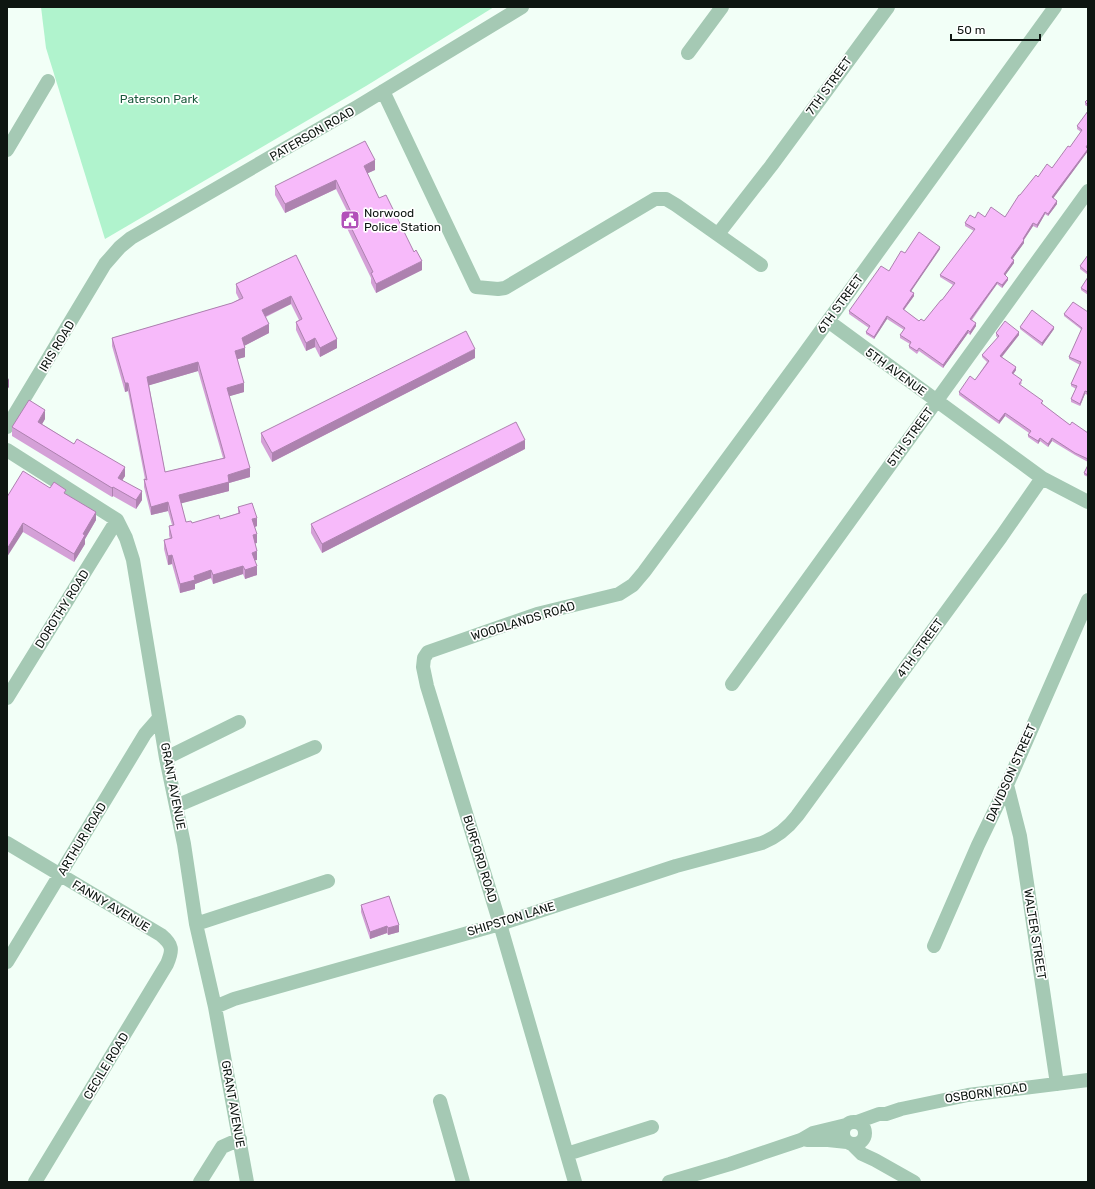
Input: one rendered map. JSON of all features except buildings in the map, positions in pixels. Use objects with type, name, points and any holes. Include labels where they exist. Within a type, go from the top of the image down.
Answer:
[{"type":"street","name":"PATERSON ROAD","points":[[105,264],[120,247],[131,238],[383,91],[522,7]]},
{"type":"street","points":[[688,53],[722,7]]},
{"type":"street","name":"7TH STREET","points":[[718,234],[771,166],[888,7]]},
{"type":"street","name":"6TH STREET","points":[[618,594],[633,585],[644,572],[1055,7]]},
{"type":"street","points":[[7,150],[48,81]]},
{"type":"street","points":[[383,91],[476,287],[498,289],[505,288],[655,200],[666,199],[761,265]]},
{"type":"street","name":"5TH STREET","points":[[732,684],[1088,191]]},
{"type":"street","name":"IRIS ROAD","points":[[7,427],[105,264]]},
{"type":"street","name":"5TH AVENUE","points":[[828,321],[1042,478],[1088,502]]},
{"type":"street","points":[[7,450],[117,520]]},
{"type":"street","name":"4TH STREET","points":[[797,816],[1001,537],[1042,478]]},
{"type":"street","name":"DOROTHY ROAD","points":[[7,698],[117,520]]},
{"type":"street","name":"GRANT AVENUE","points":[[117,520],[126,538],[133,560],[166,758],[184,844],[196,924],[215,1007],[248,1182]]},
{"type":"street","name":"WOODLANDS ROAD","points":[[428,652],[537,614],[618,594]]},
{"type":"street","name":"DAVIDSON STREET","points":[[934,946],[978,846],[1007,785],[1088,600]]},
{"type":"street","name":"BURFORD ROAD","points":[[428,652],[426,653],[423,663],[423,673],[500,924],[575,1182]]},
{"type":"street","name":"ARTHUR ROAD","points":[[7,962],[144,734],[160,718]]},
{"type":"street","points":[[166,758],[239,722]]},
{"type":"street","points":[[176,806],[315,747]]},
{"type":"street","name":"WALTER STREET","points":[[1007,785],[1020,836],[1057,1084]]},
{"type":"street","name":"SHIPSTON LANE","points":[[215,1007],[234,1000],[500,924],[676,866],[762,843],[774,838],[786,829],[797,816]]},
{"type":"street","name":"FANNY AVENUE","points":[[7,843],[161,935],[168,941],[171,947]]},
{"type":"street","points":[[196,924],[328,881]]},
{"type":"street","name":"CECILE ROAD","points":[[35,1182],[167,964],[171,955],[171,947]]},
{"type":"street","name":"OSBORN ROAD","points":[[669,1182],[730,1164],[801,1140],[813,1133],[859,1128],[872,1116],[886,1114],[921,1104],[968,1095],[1088,1080]]},
{"type":"street","points":[[440,1101],[463,1182]]},
{"type":"street","points":[[567,1154],[652,1127]]},
{"type":"street","points":[[849,1143],[861,1143],[859,1128]]},
{"type":"street","points":[[859,1128],[843,1131],[843,1137],[862,1154],[914,1182]]},
{"type":"street","points":[[859,1128],[875,1160]]},
{"type":"street","points":[[200,1182],[222,1147],[240,1139]]},
{"type":"street","name":"OSBORN ROAD","points":[[801,1140],[828,1140],[849,1143]]},
{"type":"green space","name":"Paterson Park","points":[[41,7],[494,7],[366,86],[105,239],[46,48]]},
{"type":"place","name":"Norwood Police Station","points":[[350,220]]}]
